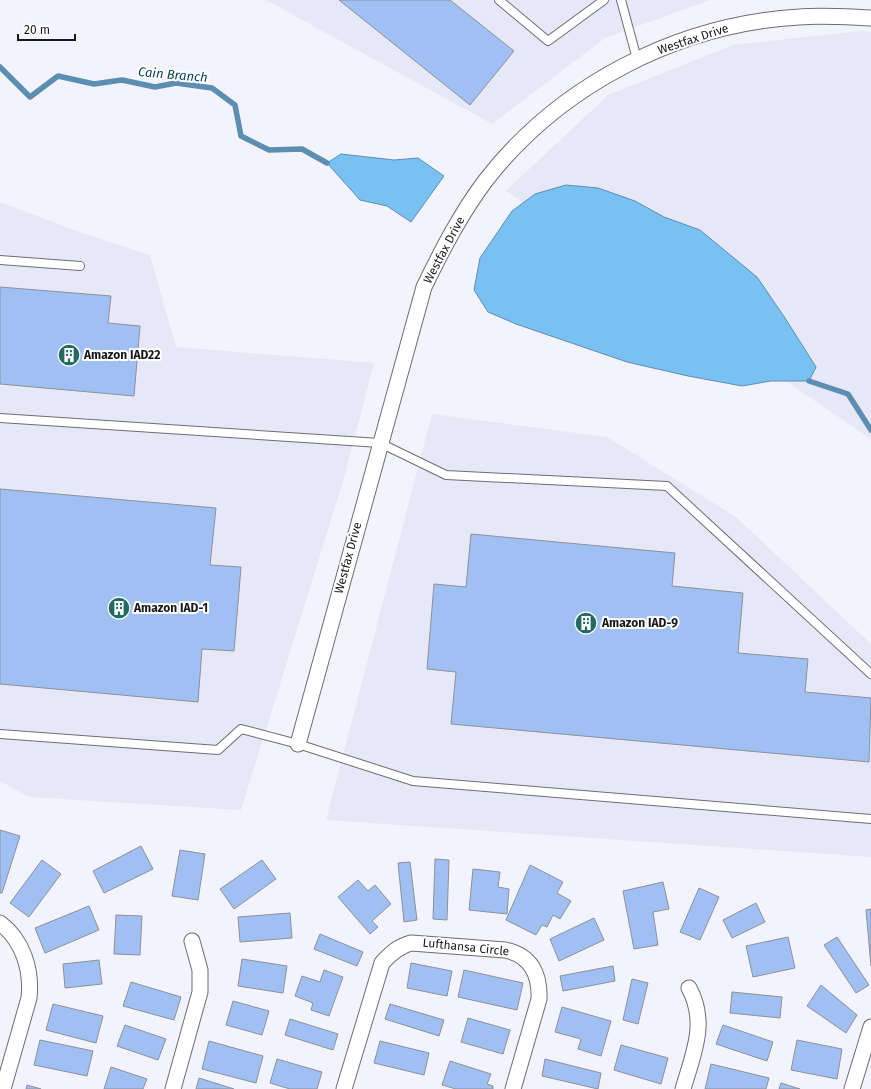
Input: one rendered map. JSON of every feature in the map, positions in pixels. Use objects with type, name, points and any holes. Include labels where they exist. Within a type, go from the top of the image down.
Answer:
[{"type":"street","name":"Westfax Drive","points":[[298,744],[424,287],[460,219],[487,180],[537,126],[576,96],[637,58],[705,33],[751,23],[797,17],[871,18]]},
{"type":"street","points":[[0,922],[13,935],[19,944],[27,964],[30,986],[29,998],[3,1089]]},
{"type":"street","points":[[173,1089],[200,992],[200,970],[192,941]]},
{"type":"street","name":"Lufthansa Circle","points":[[344,1089],[382,963],[391,953],[411,943],[505,950],[518,954],[530,963],[536,973],[539,986],[539,1000],[513,1089]]},
{"type":"street","points":[[683,1089],[699,1033],[698,1012],[689,988]]},
{"type":"street","points":[[852,1089],[871,1027]]},
{"type":"lane","points":[[499,0],[548,41],[604,0]]},
{"type":"lane","points":[[622,0],[637,58]]},
{"type":"lane","points":[[0,260],[80,266]]},
{"type":"lane","points":[[0,418],[380,443],[446,475],[666,486],[871,674]]},
{"type":"lane","points":[[0,734],[218,750],[241,729],[298,744],[413,781],[871,819]]},
{"type":"shaded area","points":[[266,0],[710,0],[605,38],[492,124]]},
{"type":"shaded area","points":[[861,31],[871,32],[871,439],[506,191],[608,95],[733,45]]},
{"type":"shaded area","points":[[0,202],[79,232],[150,255],[176,347],[374,363],[344,478],[241,810],[29,797],[0,781]]},
{"type":"shaded area","points":[[432,414],[607,437],[736,517],[871,644],[871,857],[326,820]]},
{"type":"water","points":[[341,154],[394,160],[418,158],[444,176],[411,222],[387,206],[360,200],[327,163]]},
{"type":"water","points":[[566,185],[598,188],[635,201],[664,217],[700,230],[757,277],[816,367],[809,381],[771,381],[742,386],[688,376],[627,362],[516,324],[488,312],[474,290],[480,258],[512,211],[535,194]]},
{"type":"building","points":[[339,0],[450,0],[514,51],[470,105]]},
{"type":"building","name":"Amazon IAD22","points":[[0,287],[111,296],[108,323],[140,326],[134,396],[0,384]]},
{"type":"building","name":"Amazon IAD-1","points":[[0,489],[216,508],[210,565],[241,567],[234,651],[202,649],[198,702],[0,684]]},
{"type":"building","name":"Amazon IAD-9","points":[[471,534],[675,553],[672,586],[743,593],[738,653],[808,659],[805,692],[871,698],[869,762],[451,724],[456,672],[427,669],[434,584],[466,587]]},
{"type":"building","points":[[0,830],[20,836],[2,893],[0,893]]},
{"type":"building","points":[[141,846],[153,869],[104,893],[93,871]]},
{"type":"building","points":[[180,850],[205,854],[198,900],[172,896]]},
{"type":"building","points":[[435,859],[449,860],[447,920],[433,919]]},
{"type":"building","points":[[42,860],[61,874],[29,917],[10,903]]},
{"type":"building","points":[[262,860],[276,879],[234,909],[220,889]]},
{"type":"building","points":[[410,862],[417,920],[404,922],[398,863]]},
{"type":"building","points":[[530,865],[563,882],[557,893],[571,901],[560,919],[553,915],[547,927],[542,925],[536,935],[506,920]]},
{"type":"building","points":[[473,869],[500,872],[498,887],[509,889],[507,914],[469,910]]},
{"type":"building","points":[[358,880],[368,891],[375,885],[391,904],[372,921],[378,927],[370,934],[338,897]]},
{"type":"building","points":[[663,882],[669,909],[653,912],[658,945],[634,949],[623,891]]},
{"type":"building","points":[[699,888],[719,897],[700,940],[680,932]]},
{"type":"building","points":[[756,903],[765,922],[732,938],[723,920]]},
{"type":"building","points":[[89,906],[99,930],[45,953],[35,928]]},
{"type":"building","points":[[871,909],[871,966],[866,910]]},
{"type":"building","points":[[290,913],[292,938],[240,942],[238,917]]},
{"type":"building","points":[[116,915],[142,916],[140,955],[114,954]]},
{"type":"building","points":[[594,918],[604,940],[559,961],[550,939]]},
{"type":"building","points":[[320,934],[363,952],[357,966],[314,949]]},
{"type":"building","points":[[788,937],[795,968],[753,977],[746,946]]},
{"type":"building","points":[[837,937],[869,985],[856,993],[824,945]]},
{"type":"building","points":[[242,959],[287,966],[283,993],[238,986]]},
{"type":"building","points":[[99,960],[102,984],[65,988],[63,964]]},
{"type":"building","points":[[411,963],[452,971],[447,996],[407,988]]},
{"type":"building","points":[[613,966],[615,981],[563,991],[560,976]]},
{"type":"building","points":[[324,970],[343,977],[329,1016],[311,1010],[313,1003],[295,996],[302,976],[320,982]]},
{"type":"building","points":[[464,970],[523,983],[517,1010],[458,997]]},
{"type":"building","points":[[632,979],[648,983],[638,1024],[623,1020]]},
{"type":"building","points":[[131,982],[181,997],[174,1020],[123,1006]]},
{"type":"building","points":[[821,985],[857,1015],[846,1033],[807,1006]]},
{"type":"building","points":[[732,992],[782,997],[780,1018],[730,1013]]},
{"type":"building","points":[[233,1001],[269,1011],[262,1035],[226,1025]]},
{"type":"building","points":[[53,1004],[103,1016],[96,1043],[46,1030]]},
{"type":"building","points":[[390,1004],[444,1020],[439,1036],[385,1019]]},
{"type":"building","points":[[562,1007],[611,1021],[601,1056],[578,1049],[581,1039],[555,1032]]},
{"type":"building","points":[[468,1018],[510,1030],[503,1054],[461,1042]]},
{"type":"building","points":[[290,1019],[338,1034],[333,1050],[285,1035]]},
{"type":"building","points":[[125,1025],[166,1039],[158,1060],[117,1046]]},
{"type":"building","points":[[723,1025],[773,1042],[767,1061],[716,1044]]},
{"type":"building","points":[[40,1040],[93,1051],[87,1076],[34,1065]]},
{"type":"building","points":[[797,1040],[842,1049],[837,1079],[791,1070]]},
{"type":"building","points":[[209,1041],[263,1056],[256,1083],[202,1069]]},
{"type":"building","points":[[380,1041],[429,1053],[424,1075],[374,1063]]},
{"type":"building","points":[[621,1045],[668,1058],[661,1084],[614,1070]]},
{"type":"building","points":[[277,1059],[322,1072],[317,1089],[290,1089],[270,1083]]},
{"type":"building","points":[[545,1059],[601,1073],[598,1089],[542,1076]]},
{"type":"building","points":[[450,1061],[491,1074],[487,1084],[493,1086],[493,1089],[456,1089],[442,1085]]},
{"type":"building","points":[[711,1064],[769,1078],[766,1089],[705,1089]]},
{"type":"building","points":[[111,1067],[147,1079],[143,1089],[104,1089]]},
{"type":"building","points":[[199,1078],[234,1089],[196,1089]]},
{"type":"building","points":[[781,1083],[800,1089],[779,1089]]},
{"type":"building","points":[[27,1085],[41,1089],[26,1089]]},
{"type":"waterway","name":"Cain Branch","points":[[0,67],[30,97],[58,76],[94,84],[122,80],[155,87],[176,83],[212,88],[235,105],[241,136],[269,150],[302,149],[327,163]]},
{"type":"waterway","name":"Cain Branch","points":[[809,381],[848,394],[871,430]]},
{"type":"place","name":"Amazon IAD22","points":[[69,355]]},
{"type":"place","name":"Amazon IAD-1","points":[[119,608]]},
{"type":"place","name":"Amazon IAD-9","points":[[586,623]]}]
